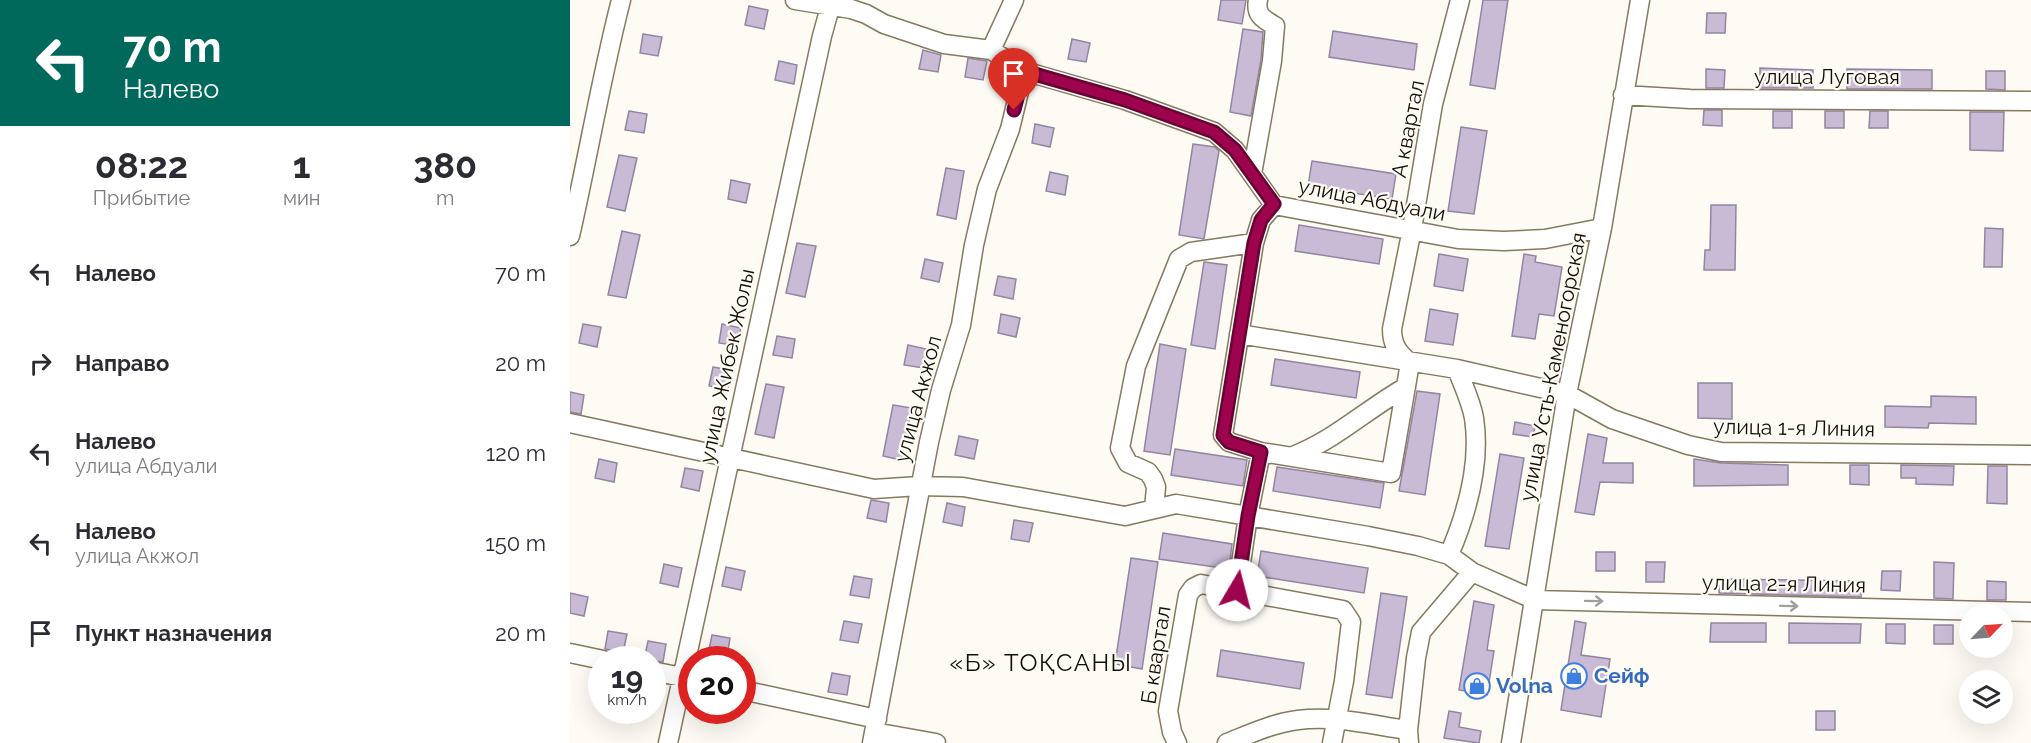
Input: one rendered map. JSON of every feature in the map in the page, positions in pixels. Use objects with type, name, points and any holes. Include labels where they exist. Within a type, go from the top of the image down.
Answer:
[{"type":"street","points":[[570,236],[604,69],[621,0]]},
{"type":"street","name":"улица Абдуали","points":[[795,0],[831,3],[944,44],[991,50],[1024,71],[1125,100],[1214,132],[1235,150],[1274,204],[1458,239],[1504,241],[1545,238],[1602,228]]},
{"type":"street","points":[[991,50],[1014,0]]},
{"type":"street","points":[[1252,174],[1272,61],[1275,26],[1260,17],[1256,8],[1258,0]]},
{"type":"street","name":"А квартал","points":[[1410,363],[1395,348],[1392,329],[1433,104],[1460,0]]},
{"type":"street","name":"улица Усть-Каменогорская","points":[[1511,743],[1567,394],[1602,228],[1640,0]]},
{"type":"street","name":"улица Жибек Жолы","points":[[693,646],[730,457],[831,3]]},
{"type":"street","name":"улица Акжол","points":[[874,731],[919,486],[941,390],[961,325],[974,245],[987,189],[1010,129],[1024,71]]},
{"type":"street","name":"улица Луговая","points":[[1623,95],[1690,99],[2031,101]]},
{"type":"street","points":[[1274,204],[1261,220],[1254,243],[1223,435],[1229,442],[1261,452],[1391,473],[1410,363]]},
{"type":"street","points":[[1154,509],[1156,487],[1153,479],[1148,472],[1128,464],[1120,448],[1136,366],[1179,259],[1191,252],[1254,243]]},
{"type":"street","name":"улица 1-я Линия","points":[[1239,334],[1457,369],[1567,394],[1612,419],[1688,445],[1721,452],[2031,454]]},
{"type":"street","points":[[1449,555],[1461,527],[1469,497],[1476,445],[1474,417],[1457,369]]},
{"type":"street","points":[[1292,457],[1317,447],[1379,402],[1406,387]]},
{"type":"street","points":[[570,423],[874,489],[919,486],[963,487],[1125,516],[1176,504],[1368,536],[1449,555],[1472,573],[1535,600]]},
{"type":"street","points":[[1237,590],[1248,516],[1261,452]]},
{"type":"street","points":[[1227,743],[1260,730],[1298,720],[1336,719],[1408,736],[1421,632],[1472,573]]},
{"type":"street","name":"Б квартал","points":[[1177,743],[1172,732],[1168,711],[1188,595],[1193,588],[1201,584],[1343,610],[1351,622],[1344,681],[1332,743]]},
{"type":"street","name":"улица 2-я Линия","points":[[1535,600],[2031,612]]},
{"type":"street","points":[[570,653],[588,657]]},
{"type":"street","points":[[756,694],[874,731],[936,743]]},
{"type":"street","name":"улица Жибек Жолы","points":[[668,743],[678,709]]},
{"type":"building","points":[[1221,0],[1246,0],[1242,24],[1218,20]]},
{"type":"building","points":[[1483,0],[1508,0],[1495,89],[1470,85]]},
{"type":"building","points":[[749,6],[768,10],[764,29],[745,25]]},
{"type":"building","points":[[1707,13],[1726,13],[1725,33],[1706,33]]},
{"type":"building","points":[[1243,29],[1263,32],[1261,60],[1251,116],[1230,112]]},
{"type":"building","points":[[1333,31],[1417,44],[1414,70],[1329,57]]},
{"type":"building","points":[[643,34],[662,37],[658,56],[640,53]]},
{"type":"building","points":[[1072,39],[1090,43],[1086,62],[1068,59]]},
{"type":"building","points":[[923,50],[941,55],[938,72],[919,69]]},
{"type":"building","points":[[968,58],[987,61],[983,80],[965,77]]},
{"type":"building","points":[[779,61],[797,65],[794,84],[775,80]]},
{"type":"building","points":[[1760,68],[1813,70],[1813,88],[1760,88]]},
{"type":"building","points":[[1706,69],[1725,70],[1724,88],[1706,88]]},
{"type":"building","points":[[1847,69],[1932,70],[1932,89],[1847,89]]},
{"type":"building","points":[[1986,71],[2005,71],[2005,90],[1986,89]]},
{"type":"building","points":[[1704,110],[1722,110],[1722,126],[1703,125]]},
{"type":"building","points":[[629,111],[647,114],[644,133],[625,130]]},
{"type":"building","points":[[1773,111],[1792,111],[1792,128],[1773,128]]},
{"type":"building","points":[[1825,111],[1844,111],[1844,128],[1825,128]]},
{"type":"building","points":[[1870,111],[1888,111],[1888,128],[1869,128]]},
{"type":"building","points":[[1970,112],[2004,112],[2003,151],[1970,150]]},
{"type":"building","points":[[1035,124],[1054,128],[1050,147],[1032,143]]},
{"type":"building","points":[[1461,127],[1487,131],[1474,214],[1448,211]]},
{"type":"building","points":[[1193,144],[1215,147],[1219,151],[1204,239],[1179,235]]},
{"type":"building","points":[[619,155],[637,158],[625,211],[607,207]]},
{"type":"building","points":[[1312,161],[1396,174],[1392,199],[1308,186]]},
{"type":"building","points":[[946,168],[964,171],[956,219],[937,215]]},
{"type":"building","points":[[1050,172],[1068,176],[1065,195],[1046,191]]},
{"type":"building","points":[[731,180],[750,184],[746,203],[728,199]]},
{"type":"building","points":[[1711,205],[1736,205],[1735,270],[1704,270],[1705,250],[1710,250]]},
{"type":"building","points":[[1299,225],[1383,239],[1379,264],[1295,251]]},
{"type":"building","points":[[1985,228],[2003,229],[2002,267],[1984,267]]},
{"type":"building","points":[[622,231],[640,235],[626,298],[608,295]]},
{"type":"building","points":[[797,243],[816,246],[805,297],[786,293]]},
{"type":"building","points":[[1439,254],[1468,259],[1463,291],[1434,286]]},
{"type":"building","points":[[1524,254],[1536,256],[1535,262],[1562,267],[1554,316],[1539,314],[1535,339],[1512,336]]},
{"type":"building","points":[[925,259],[943,263],[939,282],[921,278]]},
{"type":"building","points":[[1204,262],[1227,265],[1215,349],[1191,345]]},
{"type":"building","points":[[998,276],[1016,279],[1013,299],[994,295]]},
{"type":"building","points":[[1430,309],[1458,314],[1453,345],[1425,341]]},
{"type":"building","points":[[1001,314],[1020,318],[1016,337],[998,333]]},
{"type":"building","points":[[583,324],[601,327],[597,347],[579,343]]},
{"type":"building","points":[[722,324],[741,328],[737,346],[719,343]]},
{"type":"building","points":[[777,336],[795,339],[792,358],[773,355]]},
{"type":"building","points":[[1160,344],[1186,349],[1170,455],[1144,451]]},
{"type":"building","points":[[908,345],[926,349],[923,368],[904,365]]},
{"type":"building","points":[[1275,359],[1360,372],[1356,398],[1271,385]]},
{"type":"building","points":[[713,367],[731,370],[728,389],[709,386]]},
{"type":"building","points":[[1698,383],[1732,383],[1732,419],[1698,418]]},
{"type":"building","points":[[766,384],[784,387],[774,438],[755,434]]},
{"type":"building","points":[[1417,391],[1440,394],[1425,495],[1399,491]]},
{"type":"building","points":[[570,392],[584,395],[581,414],[570,412]]},
{"type":"building","points":[[1931,396],[1976,397],[1976,424],[1929,423],[1928,428],[1885,427],[1885,406],[1931,407]]},
{"type":"building","points":[[893,405],[912,408],[901,460],[883,456]]},
{"type":"building","points":[[1515,422],[1535,426],[1533,437],[1513,434]]},
{"type":"building","points":[[1588,434],[1607,438],[1603,463],[1633,463],[1633,483],[1600,482],[1594,515],[1575,512]]},
{"type":"building","points":[[959,436],[978,440],[974,459],[955,455]]},
{"type":"building","points":[[1175,449],[1247,460],[1243,486],[1171,475]]},
{"type":"building","points":[[1500,454],[1524,458],[1509,549],[1485,546]]},
{"type":"building","points":[[599,459],[617,463],[614,482],[595,478]]},
{"type":"building","points":[[1694,459],[1721,463],[1788,465],[1788,485],[1694,486]]},
{"type":"building","points":[[1850,465],[1869,465],[1869,485],[1850,484]]},
{"type":"building","points":[[1901,465],[1954,466],[1953,485],[1916,484],[1916,478],[1901,478]]},
{"type":"building","points":[[1988,466],[2007,466],[2007,504],[1987,503]]},
{"type":"building","points":[[1277,467],[1384,483],[1380,508],[1273,491]]},
{"type":"building","points":[[685,468],[703,471],[699,491],[681,487]]},
{"type":"building","points":[[871,500],[889,503],[886,522],[867,518]]},
{"type":"building","points":[[947,503],[965,507],[962,526],[943,522]]},
{"type":"building","points":[[1014,520],[1033,523],[1029,542],[1011,539]]},
{"type":"building","points":[[1163,533],[1232,544],[1229,569],[1159,559]]},
{"type":"building","points":[[1261,551],[1368,568],[1364,593],[1257,576]]},
{"type":"building","points":[[1596,552],[1615,552],[1615,571],[1596,571]]},
{"type":"building","points":[[1131,558],[1158,562],[1142,669],[1115,664]]},
{"type":"building","points":[[1646,562],[1665,562],[1664,582],[1646,582]]},
{"type":"building","points":[[1934,562],[1954,563],[1953,599],[1934,598]]},
{"type":"building","points":[[664,564],[682,568],[678,587],[660,583]]},
{"type":"building","points":[[726,567],[745,571],[741,590],[722,586]]},
{"type":"building","points":[[1882,571],[1901,571],[1900,591],[1881,590]]},
{"type":"building","points":[[854,576],[872,579],[869,598],[850,595]]},
{"type":"building","points":[[1719,579],[1862,581],[1861,597],[1719,593]]},
{"type":"building","points":[[1987,581],[2006,582],[2006,600],[1987,600]]},
{"type":"building","points":[[570,593],[588,597],[584,616],[570,613]]},
{"type":"building","points":[[1381,593],[1407,597],[1392,698],[1366,694]]},
{"type":"building","points":[[1474,601],[1494,605],[1487,650],[1494,651],[1487,695],[1459,690]]},
{"type":"building","points":[[844,621],[862,624],[858,643],[840,640]]},
{"type":"building","points":[[1575,621],[1586,623],[1581,655],[1610,659],[1601,717],[1561,710]]},
{"type":"building","points":[[1711,623],[1766,623],[1766,642],[1710,642]]},
{"type":"building","points":[[1789,623],[1861,624],[1860,643],[1789,643]]},
{"type":"building","points":[[1886,624],[1905,624],[1905,644],[1886,643]]},
{"type":"building","points":[[1934,625],[1953,625],[1953,644],[1934,644]]},
{"type":"building","points":[[608,631],[627,634],[624,646],[606,646]]},
{"type":"building","points":[[712,635],[730,638],[729,646],[710,646]]},
{"type":"building","points":[[648,641],[666,644],[666,646],[647,646]]},
{"type":"building","points":[[1221,650],[1304,663],[1300,689],[1217,676]]},
{"type":"building","points":[[832,673],[850,676],[847,695],[828,692]]},
{"type":"building","points":[[1449,711],[1461,713],[1459,727],[1481,731],[1479,743],[1444,738]]},
{"type":"building","points":[[1816,711],[1835,711],[1835,730],[1816,730]]},
{"type":"place","name":"Сейф","points":[[1574,676]]},
{"type":"place","name":"Volna","points":[[1477,686]]},
{"type":"district","name":"«Б» ТОҚСАНЫ","points":[[1041,663]]},
{"type":"route","points":[[1014,110],[1024,71],[1125,100],[1214,132],[1235,150],[1274,204],[1264,214],[1254,243],[1223,435],[1235,445],[1261,452],[1248,516],[1237,590]]}]
